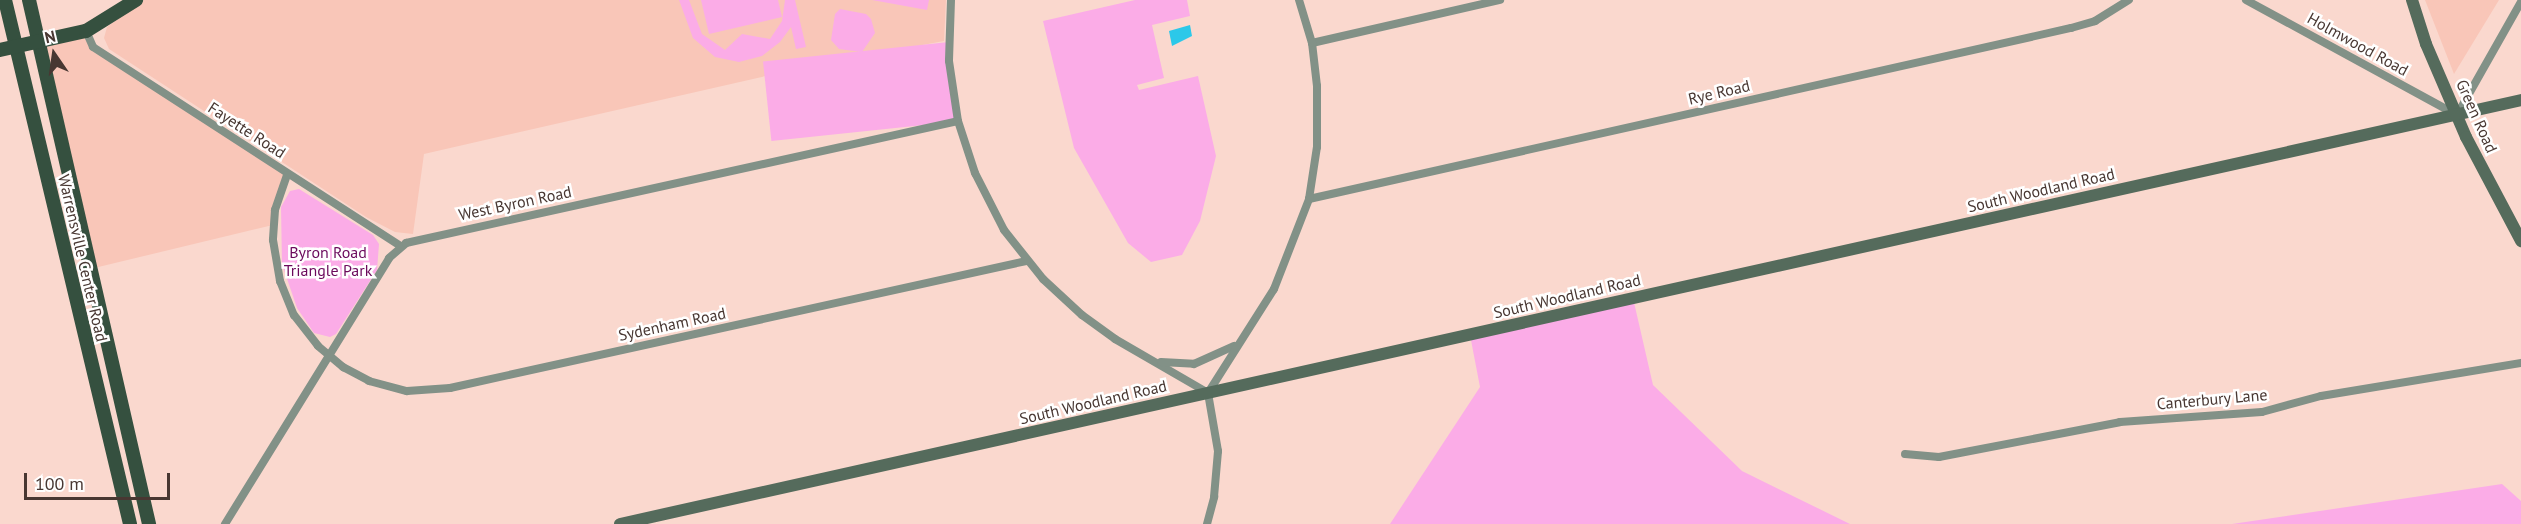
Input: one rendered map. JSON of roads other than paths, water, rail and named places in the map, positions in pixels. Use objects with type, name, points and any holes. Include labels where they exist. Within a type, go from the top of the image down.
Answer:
[{"type":"main road","name":"Warrensville Center Road","points":[[5,0],[130,524]]},
{"type":"main road","name":"Warrensville Center Road","points":[[29,0],[149,524]]},
{"type":"main road","points":[[0,50],[86,30],[135,0]]},
{"type":"street","points":[[951,0],[949,61],[958,121],[987,199],[1026,261],[1100,330],[1208,393]]},
{"type":"street","points":[[1207,524],[1214,497],[1218,452],[1208,393],[1235,346],[1274,290],[1309,199],[1318,126],[1312,43],[1299,0]]},
{"type":"street","points":[[1312,43],[1500,0]]},
{"type":"street","name":"Rye Road","points":[[1309,199],[2071,28],[2095,21],[2130,0]]},
{"type":"street","name":"Holmwood Road","points":[[2246,0],[2457,115]]},
{"type":"street","name":"Green Road","points":[[2412,0],[2457,115],[2521,241]]},
{"type":"street","points":[[2457,115],[2521,2]]},
{"type":"street","name":"Fayette Road","points":[[86,30],[93,46],[287,175],[401,246]]},
{"type":"street","name":"South Woodland Road","points":[[620,524],[2521,100]]},
{"type":"street","name":"West Byron Road","points":[[401,246],[416,240],[958,121]]},
{"type":"street","name":"Sydenham Road","points":[[287,175],[273,225],[277,267],[294,315],[329,357],[356,375],[381,385],[433,391],[1026,261]]},
{"type":"street","points":[[225,524],[389,258],[401,246]]},
{"type":"street","points":[[1158,362],[1194,364],[1235,346]]},
{"type":"street","name":"Canterbury Lane","points":[[1905,454],[1939,457],[2120,422],[2262,412],[2321,396],[2521,363]]},
{"type":"water","points":[[1190,25],[1192,36],[1172,46],[1169,31]]},
{"type":"park label","name":"Byron Road Triangle Park","points":[[328,261]]}]
